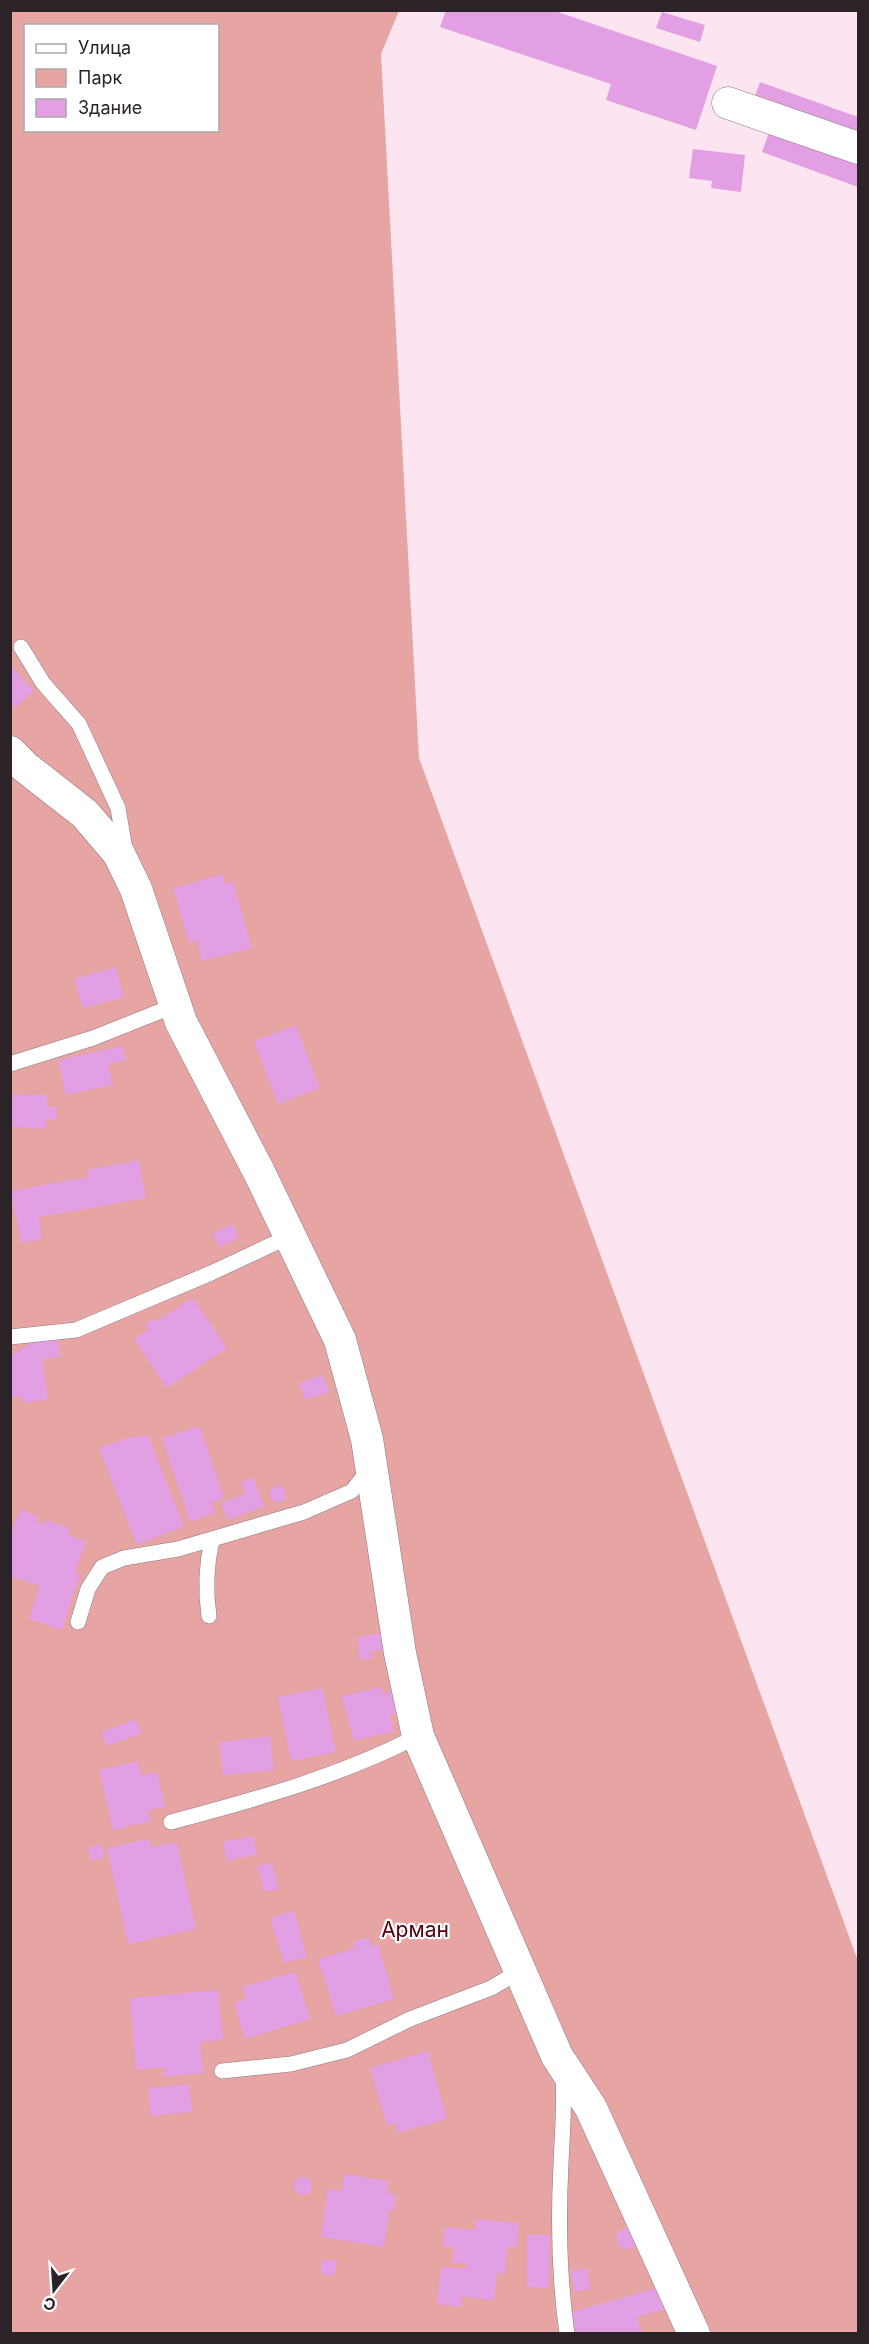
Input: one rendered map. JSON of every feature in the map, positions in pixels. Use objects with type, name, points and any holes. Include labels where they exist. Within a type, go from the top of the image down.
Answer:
[{"type":"street","points":[[728,103],[858,148]]},
{"type":"street","points":[[18,765],[85,814],[119,854],[136,890],[181,1022],[259,1172],[288,1237],[340,1340],[367,1439],[400,1653],[418,1736],[563,2065],[591,2108],[694,2334]]},
{"type":"lane","points":[[21,647],[43,683],[79,724],[118,808],[128,873]]},
{"type":"lane","points":[[10,1064],[103,1035],[176,1005]]},
{"type":"lane","points":[[10,1337],[76,1330],[211,1273],[288,1237]]},
{"type":"lane","points":[[78,1622],[88,1589],[102,1568],[124,1558],[178,1549],[304,1512],[352,1491],[372,1465]]},
{"type":"lane","points":[[209,1616],[205,1592],[207,1560],[212,1540]]},
{"type":"lane","points":[[171,1822],[324,1778],[418,1736]]},
{"type":"lane","points":[[222,2071],[291,2064],[347,2050],[410,2019],[490,1988],[522,1970]]},
{"type":"lane","points":[[563,2065],[565,2103],[559,2266],[567,2334]]},
{"type":"green space","name":"Арман","points":[[11,11],[399,11],[381,54],[419,758],[858,1961],[858,2333],[11,2334]]},
{"type":"building","points":[[446,10],[552,10],[717,66],[696,130],[606,100],[611,84],[440,27]]},
{"type":"building","points":[[662,12],[705,25],[700,42],[656,28]]},
{"type":"building","points":[[760,82],[858,117],[858,139],[753,102]]},
{"type":"building","points":[[772,124],[858,156],[858,187],[762,152]]},
{"type":"building","points":[[693,149],[745,155],[741,192],[711,188],[712,181],[689,178]]},
{"type":"building","points":[[10,665],[34,691],[15,708],[10,702]]},
{"type":"building","points":[[223,874],[225,884],[233,881],[252,948],[202,961],[197,941],[189,943],[173,888]]},
{"type":"building","points":[[116,967],[124,997],[83,1008],[74,979]]},
{"type":"building","points":[[296,1025],[320,1088],[278,1104],[254,1041]]},
{"type":"building","points":[[123,1046],[126,1060],[108,1064],[113,1085],[66,1095],[58,1060]]},
{"type":"building","points":[[13,1094],[47,1095],[47,1107],[57,1107],[56,1120],[46,1119],[46,1129],[11,1127]]},
{"type":"building","points":[[139,1160],[146,1198],[39,1217],[42,1239],[21,1243],[11,1191],[88,1177],[87,1170]]},
{"type":"building","points":[[233,1224],[239,1238],[219,1247],[213,1233]]},
{"type":"building","points":[[193,1298],[227,1348],[167,1388],[134,1339],[148,1330],[145,1325],[155,1318],[157,1321]]},
{"type":"building","points":[[58,1338],[60,1357],[42,1359],[48,1399],[23,1403],[22,1396],[10,1398],[10,1356],[35,1341]]},
{"type":"building","points":[[323,1375],[329,1392],[305,1400],[299,1383]]},
{"type":"building","points":[[200,1426],[224,1498],[211,1503],[215,1513],[190,1522],[162,1438]]},
{"type":"building","points":[[148,1435],[184,1526],[137,1545],[99,1448],[127,1438]]},
{"type":"building","points":[[253,1477],[264,1506],[228,1520],[221,1503],[245,1494],[241,1482]]},
{"type":"building","points":[[278,1486],[284,1488],[286,1494],[284,1500],[278,1502],[272,1500],[270,1494],[272,1488]]},
{"type":"building","points":[[20,1510],[37,1516],[36,1521],[46,1524],[47,1520],[70,1528],[68,1535],[86,1541],[75,1573],[80,1574],[62,1630],[29,1619],[40,1586],[10,1576],[10,1538]]},
{"type":"building","points":[[383,1633],[385,1649],[371,1652],[372,1658],[360,1660],[357,1637]]},
{"type":"building","points":[[381,1687],[383,1694],[393,1691],[399,1713],[390,1715],[394,1731],[354,1741],[342,1696]]},
{"type":"building","points":[[322,1688],[336,1752],[291,1761],[278,1697]]},
{"type":"building","points":[[136,1719],[142,1733],[107,1746],[101,1732]]},
{"type":"building","points":[[270,1736],[274,1770],[223,1775],[219,1742]]},
{"type":"building","points":[[138,1761],[141,1775],[157,1772],[165,1806],[148,1811],[151,1821],[113,1830],[99,1770]]},
{"type":"building","points":[[253,1836],[257,1854],[227,1861],[223,1842]]},
{"type":"building","points":[[149,1839],[151,1847],[177,1842],[196,1929],[128,1944],[107,1848]]},
{"type":"building","points":[[101,1844],[105,1857],[92,1861],[88,1848]]},
{"type":"building","points":[[272,1863],[279,1889],[264,1892],[257,1866]]},
{"type":"building","points":[[294,1911],[307,1957],[284,1963],[270,1918]]},
{"type":"building","points":[[369,1937],[371,1946],[378,1944],[394,1999],[336,2016],[318,1959],[355,1948],[353,1942]]},
{"type":"building","points":[[293,1972],[297,1976],[310,2019],[245,2039],[234,2003],[246,1999],[242,1987]]},
{"type":"building","points":[[218,1990],[223,2040],[200,2042],[203,2073],[164,2077],[163,2067],[136,2070],[130,1998]]},
{"type":"building","points":[[428,2051],[447,2119],[398,2133],[395,2123],[387,2125],[370,2068]]},
{"type":"building","points":[[189,2084],[192,2112],[151,2116],[148,2088]]},
{"type":"building","points":[[344,2174],[388,2181],[387,2193],[396,2195],[394,2210],[389,2210],[384,2247],[321,2237],[328,2189],[342,2191]]},
{"type":"building","points":[[299,2177],[307,2177],[312,2182],[310,2193],[299,2195],[294,2190],[294,2182]]},
{"type":"building","points":[[477,2219],[519,2223],[517,2247],[507,2246],[505,2274],[497,2273],[494,2300],[462,2297],[461,2307],[437,2304],[441,2267],[466,2269],[467,2264],[453,2263],[454,2247],[443,2246],[445,2227],[475,2230]]},
{"type":"building","points":[[632,2227],[637,2245],[628,2250],[620,2247],[616,2240],[618,2232]]},
{"type":"building","points":[[527,2235],[550,2235],[549,2288],[527,2287]]},
{"type":"building","points":[[323,2259],[337,2261],[334,2276],[320,2273]]},
{"type":"building","points":[[587,2268],[591,2289],[575,2292],[570,2271]]},
{"type":"building","points":[[664,2286],[670,2308],[637,2317],[642,2334],[577,2334],[571,2312]]}]
